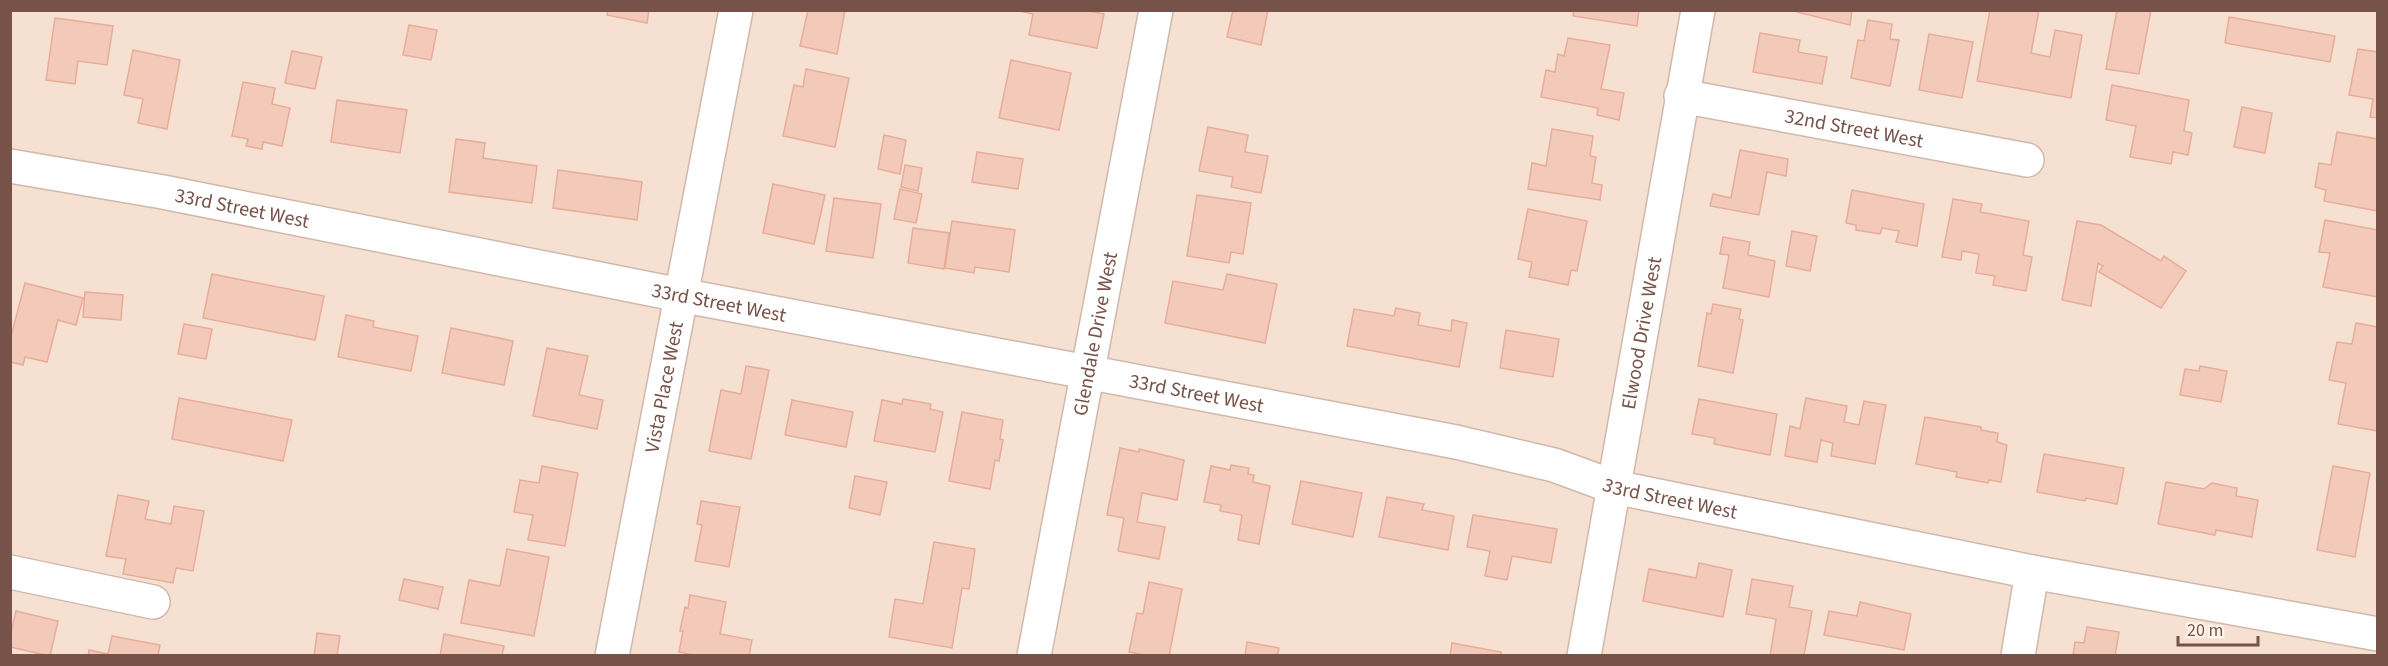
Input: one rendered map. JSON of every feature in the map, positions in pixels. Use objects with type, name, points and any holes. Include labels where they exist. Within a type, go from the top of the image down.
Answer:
[{"type":"street","name":"Vista Place West","points":[[612,656],[736,10]]},
{"type":"street","name":"Glendale Drive West","points":[[1034,656],[1156,10]]},
{"type":"street","name":"Elwood Drive West","points":[[1584,656],[1698,10]]},
{"type":"street","name":"32nd Street West","points":[[1681,96],[2027,160]]},
{"type":"street","name":"33rd Street West","points":[[10,165],[163,192],[680,295],[1456,442],[1554,465],[1614,487],[2032,572],[2378,634]]},
{"type":"street","points":[[10,572],[153,602]]},
{"type":"street","points":[[2018,656],[2032,572]]},
{"type":"shaded area","points":[[10,11],[2377,11],[2377,655],[11,655]]},
{"type":"building","points":[[608,10],[649,10],[647,23],[607,15]]},
{"type":"building","points":[[808,10],[845,10],[837,54],[800,46]]},
{"type":"building","points":[[1085,10],[1104,14],[1097,48],[1029,35],[1033,14],[1020,11]]},
{"type":"building","points":[[1233,10],[1268,10],[1261,45],[1227,37]]},
{"type":"building","points":[[1574,10],[1639,10],[1637,26],[1573,16]]},
{"type":"building","points":[[1798,10],[1852,10],[1850,25],[1797,12]]},
{"type":"building","points":[[1990,10],[2039,10],[2031,53],[2050,57],[2055,30],[2082,35],[2071,98],[1977,81]]},
{"type":"building","points":[[2117,10],[2151,10],[2139,74],[2106,69]]},
{"type":"building","points":[[2229,17],[2335,36],[2330,62],[2225,43]]},
{"type":"building","points":[[55,18],[113,26],[107,65],[78,61],[75,84],[46,80]]},
{"type":"building","points":[[1868,20],[1892,24],[1890,39],[1899,40],[1890,86],[1851,78],[1858,40],[1864,41]]},
{"type":"building","points":[[409,25],[437,30],[431,60],[403,55]]},
{"type":"building","points":[[1760,33],[1800,40],[1798,52],[1827,57],[1822,84],[1753,72]]},
{"type":"building","points":[[1929,34],[1973,42],[1962,98],[1919,90]]},
{"type":"building","points":[[1568,38],[1610,45],[1601,89],[1624,93],[1619,120],[1597,115],[1598,108],[1541,97],[1546,70],[1555,72],[1558,54],[1564,56]]},
{"type":"building","points":[[2358,49],[2378,52],[2378,118],[2370,117],[2373,99],[2349,95]]},
{"type":"building","points":[[133,50],[180,60],[167,129],[138,123],[143,99],[124,95]]},
{"type":"building","points":[[292,51],[322,57],[315,89],[285,83]]},
{"type":"building","points":[[1011,60],[1071,73],[1059,130],[999,118]]},
{"type":"building","points":[[806,69],[849,78],[835,147],[783,136],[794,85],[803,87]]},
{"type":"building","points":[[243,82],[275,88],[272,104],[290,108],[282,146],[263,142],[262,149],[246,146],[248,139],[232,136]]},
{"type":"building","points":[[2112,85],[2189,100],[2184,131],[2192,133],[2188,155],[2173,152],[2171,164],[2130,157],[2136,126],[2106,120]]},
{"type":"building","points":[[337,100],[407,110],[400,153],[331,142]]},
{"type":"building","points":[[2242,107],[2272,113],[2265,153],[2234,147]]},
{"type":"building","points":[[1208,127],[1248,135],[1245,152],[1268,156],[1261,193],[1231,187],[1233,177],[1199,171]]},
{"type":"building","points":[[1552,129],[1593,136],[1590,156],[1596,157],[1592,183],[1602,185],[1600,200],[1528,189],[1532,163],[1546,166]]},
{"type":"building","points":[[2337,132],[2378,139],[2378,211],[2324,201],[2326,190],[2315,187],[2319,163],[2331,165]]},
{"type":"building","points":[[884,135],[906,140],[900,174],[878,169]]},
{"type":"building","points":[[456,139],[485,143],[483,158],[537,166],[532,203],[449,192]]},
{"type":"building","points":[[1740,150],[1788,159],[1786,176],[1767,172],[1759,215],[1710,206],[1713,194],[1731,198]]},
{"type":"building","points":[[977,152],[1023,159],[1018,189],[972,182]]},
{"type":"building","points":[[905,165],[922,168],[918,191],[901,187]]},
{"type":"building","points":[[558,170],[642,182],[637,220],[553,208]]},
{"type":"building","points":[[773,184],[825,195],[814,244],[763,233]]},
{"type":"building","points":[[900,189],[922,194],[916,223],[894,219]]},
{"type":"building","points":[[1852,190],[1924,204],[1917,246],[1896,242],[1899,231],[1882,228],[1880,234],[1856,230],[1856,225],[1846,223]]},
{"type":"building","points":[[1197,195],[1251,203],[1243,254],[1231,252],[1229,263],[1187,256]]},
{"type":"building","points":[[834,198],[881,204],[873,258],[826,251]]},
{"type":"building","points":[[1953,199],[1982,204],[1980,212],[2029,221],[2023,255],[2032,257],[2026,291],[1993,285],[1995,276],[1976,273],[1979,254],[1962,251],[1961,260],[1942,257]]},
{"type":"building","points":[[1528,209],[1587,221],[1577,271],[1571,270],[1568,285],[1529,277],[1532,262],[1518,259]]},
{"type":"building","points":[[2325,220],[2378,230],[2378,297],[2323,287],[2330,253],[2319,252]]},
{"type":"building","points":[[952,221],[1015,230],[1009,272],[975,267],[974,273],[945,268]]},
{"type":"building","points":[[2077,221],[2101,225],[2161,261],[2164,256],[2186,271],[2161,308],[2099,272],[2103,266],[2098,263],[2091,306],[2062,300]]},
{"type":"building","points":[[913,228],[949,233],[944,269],[908,263]]},
{"type":"building","points":[[1792,231],[1817,236],[1810,271],[1786,266]]},
{"type":"building","points":[[1723,237],[1750,242],[1748,255],[1775,261],[1769,297],[1723,288],[1729,255],[1720,254]]},
{"type":"building","points":[[212,274],[324,296],[315,340],[203,318]]},
{"type":"building","points":[[1227,274],[1277,284],[1265,343],[1165,323],[1173,281],[1223,290]]},
{"type":"building","points":[[25,283],[83,298],[76,325],[58,320],[47,362],[25,357],[23,365],[10,362],[10,340]]},
{"type":"building","points":[[85,292],[123,295],[121,320],[83,317]]},
{"type":"building","points":[[1713,304],[1741,309],[1739,319],[1743,320],[1733,373],[1698,366],[1707,313],[1711,314]]},
{"type":"building","points":[[1396,308],[1420,313],[1418,325],[1451,331],[1452,320],[1467,323],[1459,367],[1347,346],[1354,309],[1394,316]]},
{"type":"building","points":[[346,315],[374,321],[373,327],[418,336],[411,371],[338,357]]},
{"type":"building","points":[[2356,323],[2378,327],[2378,431],[2338,424],[2346,383],[2329,380],[2337,342],[2352,344]]},
{"type":"building","points":[[184,324],[212,329],[206,359],[178,354]]},
{"type":"building","points":[[451,328],[513,341],[504,385],[442,373]]},
{"type":"building","points":[[1506,330],[1559,339],[1553,377],[1500,368]]},
{"type":"building","points":[[547,348],[588,356],[579,395],[603,400],[597,429],[533,416]]},
{"type":"building","points":[[746,366],[769,370],[751,459],[709,451],[721,390],[741,394]]},
{"type":"building","points":[[2200,366],[2227,371],[2221,402],[2180,395],[2185,369],[2199,371]]},
{"type":"building","points":[[179,398],[292,420],[283,461],[172,439]]},
{"type":"building","points":[[1806,398],[1847,406],[1844,422],[1859,425],[1864,401],[1886,405],[1875,464],[1831,456],[1833,443],[1821,440],[1817,462],[1785,456],[1790,426],[1800,429]]},
{"type":"building","points":[[903,399],[931,404],[930,409],[943,412],[935,452],[874,441],[882,400],[902,404]]},
{"type":"building","points":[[1699,399],[1777,414],[1770,455],[1714,444],[1715,438],[1692,434]]},
{"type":"building","points":[[792,400],[853,412],[846,447],[785,435]]},
{"type":"building","points":[[962,412],[1003,420],[1000,439],[1003,440],[999,461],[995,460],[990,489],[949,481]]},
{"type":"building","points":[[1925,417],[1981,427],[1981,430],[1998,433],[1997,442],[2007,445],[2001,482],[1989,480],[1988,483],[1956,477],[1957,472],[1916,464]]},
{"type":"building","points":[[1120,448],[1139,452],[1139,449],[1184,460],[1177,500],[1142,493],[1137,522],[1165,527],[1159,559],[1118,551],[1124,518],[1107,515]]},
{"type":"building","points":[[2044,454],[2124,468],[2117,504],[2037,492]]},
{"type":"building","points":[[1231,465],[1249,468],[1248,474],[1254,475],[1253,482],[1270,486],[1259,544],[1238,540],[1242,515],[1220,511],[1221,505],[1204,502],[1211,466],[1230,470]]},
{"type":"building","points":[[542,466],[578,473],[565,546],[528,540],[533,515],[514,512],[520,480],[539,483]]},
{"type":"building","points":[[2333,466],[2370,473],[2355,557],[2317,550]]},
{"type":"building","points":[[855,476],[887,482],[880,515],[849,508]]},
{"type":"building","points":[[1301,481],[1362,493],[1353,537],[1292,524]]},
{"type":"building","points":[[2166,482],[2204,489],[2212,483],[2237,488],[2236,496],[2258,500],[2252,537],[2216,530],[2215,535],[2158,524]]},
{"type":"building","points":[[118,495],[149,501],[145,519],[171,524],[174,506],[204,511],[193,571],[176,568],[173,583],[123,574],[126,559],[106,556]]},
{"type":"building","points":[[1387,497],[1424,504],[1422,510],[1454,516],[1448,550],[1379,537]]},
{"type":"building","points":[[701,501],[740,507],[729,567],[695,561],[702,525],[697,524]]},
{"type":"building","points":[[1473,515],[1557,529],[1551,563],[1512,556],[1507,580],[1485,576],[1490,551],[1467,547]]},
{"type":"building","points":[[934,542],[975,549],[969,589],[962,588],[952,648],[889,637],[895,599],[923,604]]},
{"type":"building","points":[[507,549],[549,557],[534,636],[461,623],[469,580],[500,586]]},
{"type":"building","points":[[1699,563],[1732,570],[1723,617],[1643,601],[1649,569],[1696,578]]},
{"type":"building","points":[[404,579],[443,587],[438,609],[399,600]]},
{"type":"building","points":[[1752,579],[1793,586],[1789,607],[1812,611],[1804,656],[1770,656],[1776,619],[1746,614]]},
{"type":"building","points":[[1149,582],[1182,589],[1169,656],[1149,656],[1129,652],[1137,613],[1143,614]]},
{"type":"building","points":[[690,595],[726,602],[720,634],[752,640],[749,656],[697,656],[679,652],[683,631],[680,631]]},
{"type":"building","points":[[1860,602],[1911,614],[1904,650],[1824,635],[1829,611],[1857,616]]},
{"type":"building","points":[[16,611],[58,621],[50,656],[10,647]]},
{"type":"building","points":[[2087,627],[2119,632],[2115,656],[2073,656],[2075,642],[2084,643]]},
{"type":"building","points":[[317,633],[340,636],[337,656],[314,656]]},
{"type":"building","points":[[444,634],[504,646],[502,656],[440,656]]},
{"type":"building","points":[[112,636],[160,645],[158,656],[88,656],[89,650],[108,654]]},
{"type":"building","points":[[1247,642],[1279,648],[1277,656],[1245,656]]},
{"type":"building","points":[[1452,643],[1501,652],[1501,656],[1450,656]]}]
